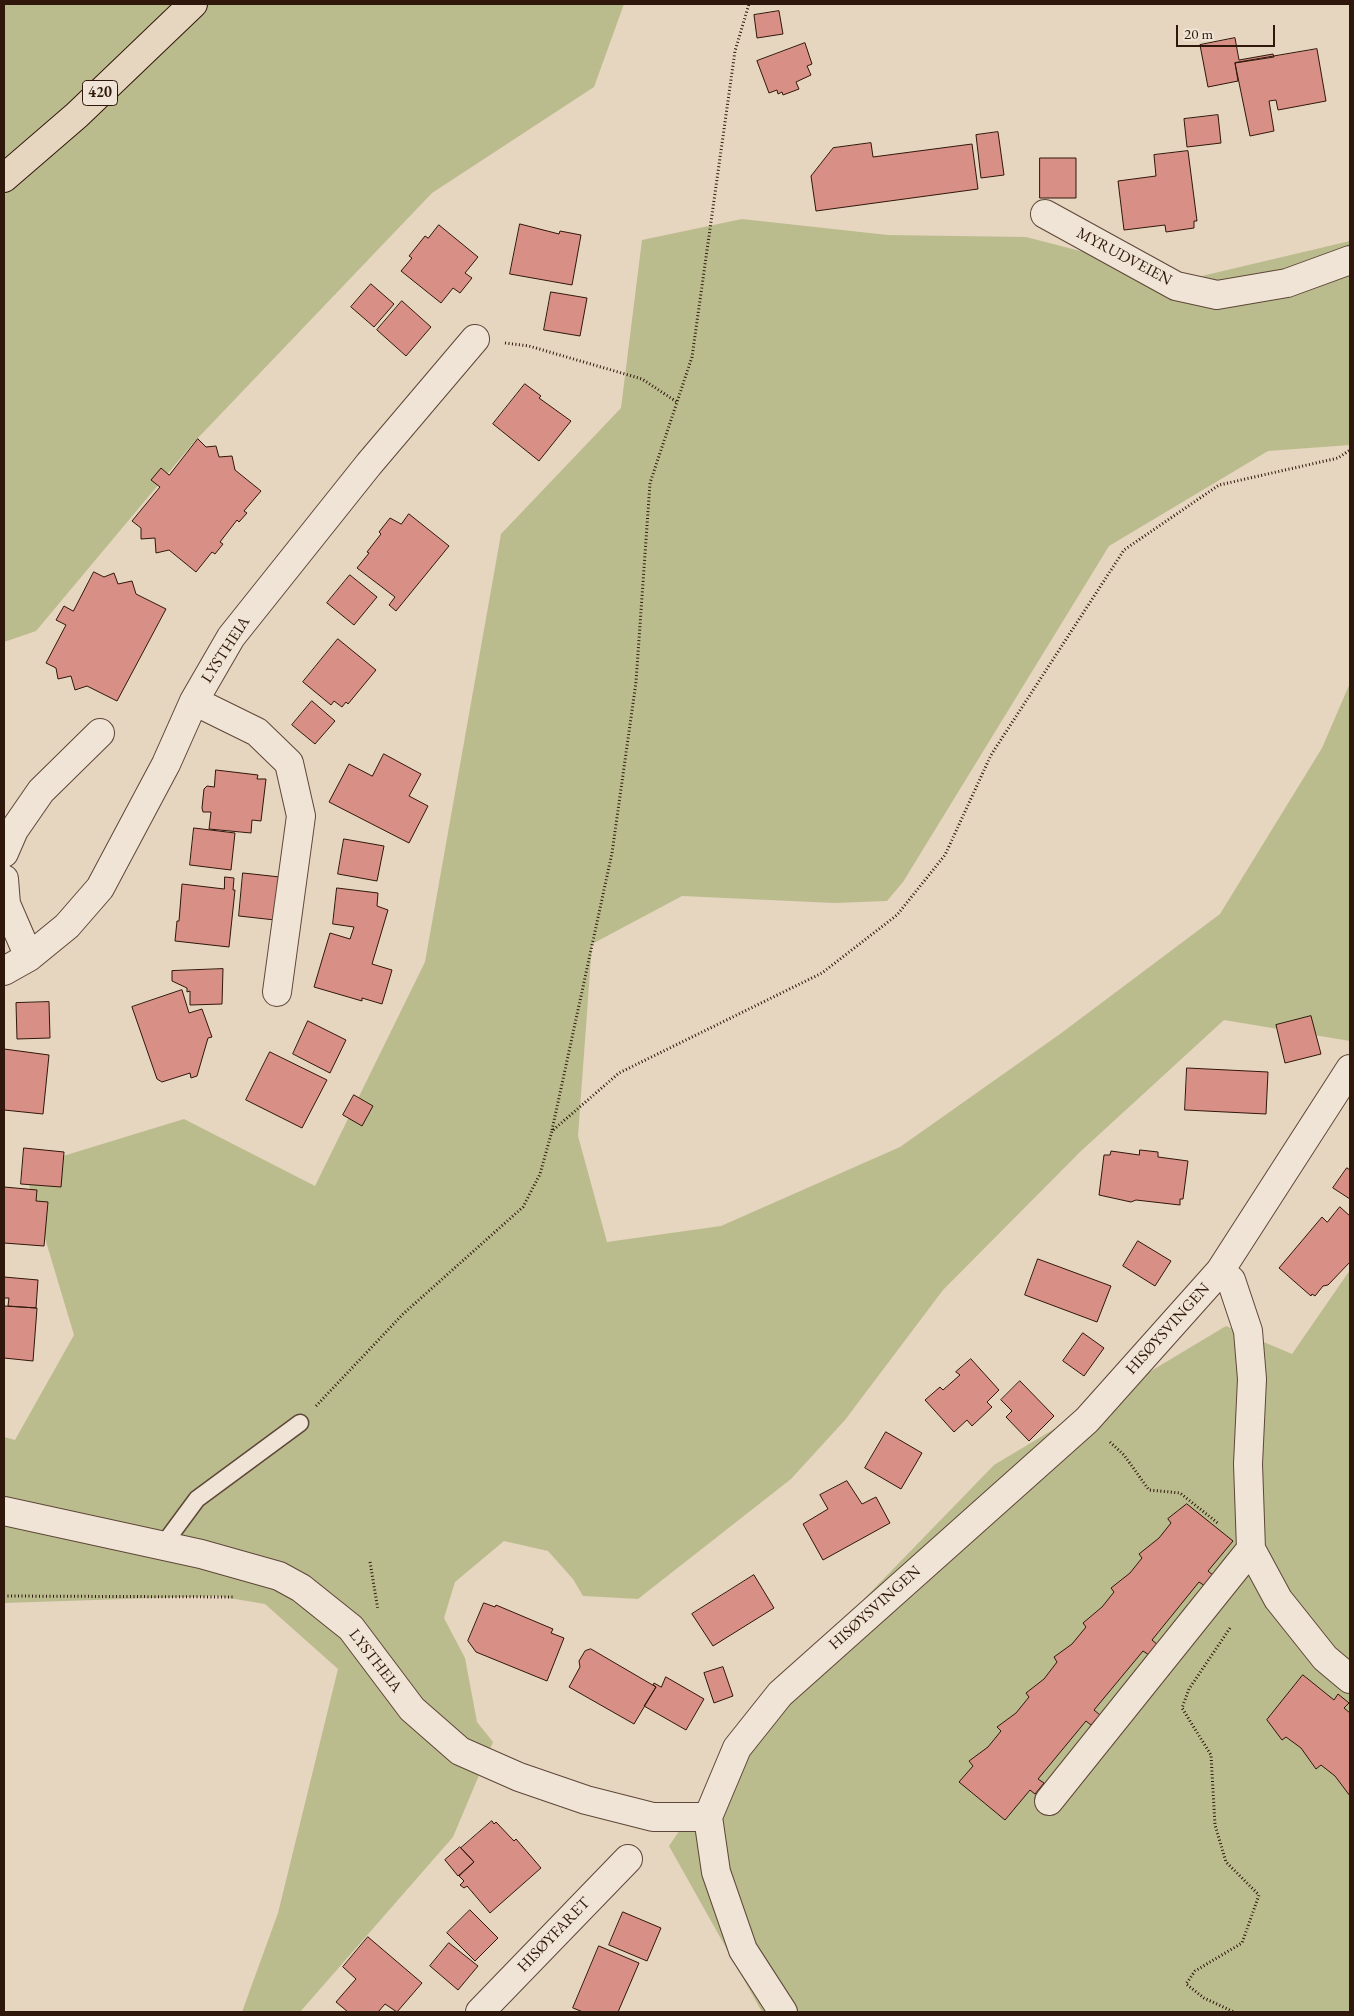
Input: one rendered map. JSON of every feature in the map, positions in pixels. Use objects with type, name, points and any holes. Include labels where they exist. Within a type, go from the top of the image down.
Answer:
[{"type":"main road","name":"420","points":[[4,178],[77,115],[193,4]]},
{"type":"street","name":"MYRUDVEIEN","points":[[1045,214],[1176,286],[1217,295],[1288,283],[1350,260]]},
{"type":"street","name":"LYSTHEIA","points":[[4,972],[29,957],[67,926],[100,888],[166,764],[194,701],[231,637],[369,464],[475,339]]},
{"type":"street","points":[[194,701],[257,732],[289,763],[301,816],[277,992]]},
{"type":"street","points":[[4,854],[14,830],[41,791],[100,733]]},
{"type":"street","points":[[4,879],[6,904],[29,957]]},
{"type":"street","name":"HISØYSVINGEN","points":[[708,1817],[737,1748],[780,1694],[1087,1420],[1220,1271],[1350,1069]]},
{"type":"street","name":"HISØYSVINGEN","points":[[1220,1271],[1230,1280],[1248,1331],[1252,1379],[1248,1464],[1251,1550],[1278,1598],[1325,1658],[1350,1679]]},
{"type":"street","name":"LYSTHEIA","points":[[4,1511],[163,1545],[279,1576],[301,1588],[352,1628],[412,1710],[460,1750],[519,1777],[586,1800],[652,1817],[708,1817]]},
{"type":"street","points":[[1049,1801],[1251,1550]]},
{"type":"street","points":[[708,1817],[716,1872],[743,1950],[783,2012]]},
{"type":"street","name":"HISØYFARET","points":[[480,2012],[628,1859]]},
{"type":"lane","points":[[163,1545],[196,1498],[300,1423]]},
{"type":"path","points":[[300,1423],[403,1314],[523,1208],[540,1174],[552,1131],[612,853],[636,682],[650,483],[692,357],[735,51],[749,4]]},
{"type":"path","points":[[475,339],[529,346],[601,366],[642,379],[677,402]]},
{"type":"path","points":[[552,1131],[619,1073],[822,973],[898,915],[945,855],[991,755],[1124,550],[1219,485],[1338,458],[1350,450]]},
{"type":"path","points":[[1087,1420],[1124,1455],[1149,1490],[1180,1493],[1251,1550]]},
{"type":"path","points":[[4,1596],[236,1597]]},
{"type":"path","points":[[1233,1624],[1189,1689],[1182,1708],[1211,1756],[1215,1824],[1226,1862],[1259,1895],[1242,1942],[1195,1971],[1186,1984],[1204,1998],[1234,2012]]},
{"type":"green space","points":[[4,4],[624,4],[594,87],[432,193],[195,441],[36,631],[4,642]]},
{"type":"green space","points":[[742,219],[888,235],[1026,237],[1189,279],[1350,241],[1350,445],[1268,451],[1109,546],[903,882],[887,901],[834,903],[682,896],[592,944],[578,1136],[607,1242],[721,1226],[900,1147],[1060,1034],[1220,914],[1322,748],[1350,683],[1350,1041],[1224,1020],[1080,1152],[943,1290],[845,1420],[791,1479],[638,1599],[583,1596],[573,1579],[548,1551],[504,1541],[455,1582],[444,1618],[465,1658],[477,1722],[493,1742],[453,1837],[300,2012],[242,2012],[278,1913],[338,1669],[265,1604],[217,1596],[4,1603],[4,1437],[15,1440],[74,1335],[24,1168],[184,1119],[315,1186],[425,962],[501,534],[621,408],[642,240]]},
{"type":"green space","points":[[1350,1270],[1350,2012],[762,2012],[669,1846],[769,1697],[994,1465],[1226,1326],[1292,1354]]},
{"type":"building","points":[[779,11],[783,34],[757,38],[754,15]]},
{"type":"building","points":[[1235,38],[1239,60],[1273,54],[1274,57],[1235,63],[1238,81],[1208,87],[1200,45]]},
{"type":"building","points":[[805,43],[812,64],[807,66],[811,75],[796,82],[799,89],[783,95],[782,92],[778,94],[777,90],[769,93],[757,61]]},
{"type":"building","points":[[1317,49],[1326,101],[1278,110],[1276,100],[1269,101],[1274,131],[1250,136],[1235,63]]},
{"type":"building","points":[[1218,115],[1221,143],[1187,147],[1184,119]]},
{"type":"building","points":[[998,132],[1004,175],[981,178],[976,135]]},
{"type":"building","points":[[871,143],[873,157],[972,144],[978,189],[816,211],[811,176],[833,148]]},
{"type":"building","points":[[1188,151],[1197,221],[1194,221],[1194,228],[1166,232],[1165,225],[1124,230],[1118,181],[1156,176],[1154,155]]},
{"type":"building","points":[[1040,158],[1076,158],[1076,198],[1040,198]]},
{"type":"building","points":[[520,224],[559,234],[560,231],[581,235],[572,285],[510,274]]},
{"type":"building","points":[[439,225],[478,257],[465,273],[472,278],[460,293],[453,288],[441,303],[401,271],[412,258],[409,256],[425,236],[428,238]]},
{"type":"building","points":[[371,284],[394,304],[374,327],[351,307]]},
{"type":"building","points":[[551,292],[587,298],[580,336],[544,330]]},
{"type":"building","points":[[402,301],[431,327],[406,356],[377,330]]},
{"type":"building","points":[[525,384],[541,396],[539,398],[571,421],[539,461],[493,424]]},
{"type":"building","points":[[198,439],[206,447],[216,446],[219,457],[232,456],[235,470],[261,491],[244,511],[247,513],[239,522],[237,520],[220,542],[223,544],[215,554],[212,552],[196,572],[169,550],[156,553],[155,538],[141,539],[141,528],[132,521],[160,487],[151,480],[161,468],[169,475]]},
{"type":"building","points":[[409,514],[449,546],[396,611],[389,605],[395,597],[357,568],[369,553],[367,552],[381,534],[379,532],[390,518],[401,524]]},
{"type":"building","points":[[94,572],[104,577],[114,573],[118,584],[132,581],[136,594],[166,609],[117,701],[87,686],[75,690],[71,676],[58,679],[56,668],[46,663],[66,625],[56,620],[64,606],[73,611]]},
{"type":"building","points":[[350,575],[377,597],[354,625],[327,603]]},
{"type":"building","points":[[338,639],[376,670],[348,704],[346,702],[342,707],[334,701],[331,705],[303,682]]},
{"type":"building","points":[[312,701],[335,721],[315,744],[292,725]]},
{"type":"building","points":[[384,754],[421,774],[409,796],[428,806],[409,843],[329,802],[349,764],[372,776]]},
{"type":"building","points":[[216,770],[258,775],[257,779],[266,779],[261,821],[252,820],[251,833],[209,829],[211,812],[203,812],[202,808],[204,789],[207,786],[214,787]]},
{"type":"building","points":[[194,828],[235,833],[231,870],[190,865]]},
{"type":"building","points":[[344,839],[384,846],[377,881],[338,874]]},
{"type":"building","points":[[243,873],[280,877],[275,920],[239,916]]},
{"type":"building","points":[[225,877],[234,878],[233,890],[235,890],[229,947],[175,941],[177,921],[179,921],[182,884],[224,889]]},
{"type":"building","points":[[337,888],[378,893],[377,906],[388,910],[372,964],[392,970],[382,1004],[362,998],[362,1001],[314,987],[330,933],[350,939],[354,927],[333,924]]},
{"type":"building","points":[[223,969],[222,1004],[190,1005],[190,991],[187,992],[187,988],[172,981],[172,971]]},
{"type":"building","points":[[182,990],[189,1013],[202,1009],[212,1037],[208,1038],[197,1076],[191,1078],[190,1073],[162,1082],[157,1079],[132,1007]]},
{"type":"building","points":[[49,1002],[50,1038],[17,1039],[16,1003]]},
{"type":"building","points":[[1311,1016],[1321,1054],[1285,1063],[1276,1025]]},
{"type":"building","points":[[308,1021],[346,1040],[330,1073],[293,1054]]},
{"type":"building","points":[[4,1049],[49,1055],[43,1114],[4,1110]]},
{"type":"building","points":[[270,1052],[327,1080],[302,1128],[246,1100]]},
{"type":"building","points":[[1187,1068],[1268,1072],[1266,1114],[1185,1110]]},
{"type":"building","points":[[354,1095],[373,1106],[362,1126],[343,1115]]},
{"type":"building","points":[[24,1148],[64,1152],[61,1187],[21,1184]]},
{"type":"building","points":[[1140,1150],[1158,1152],[1158,1157],[1188,1161],[1183,1199],[1180,1199],[1180,1205],[1136,1200],[1131,1202],[1099,1195],[1104,1155],[1110,1155],[1111,1151],[1139,1155]]},
{"type":"building","points":[[1347,1168],[1350,1170],[1350,1199],[1333,1188]]},
{"type":"building","points":[[4,1187],[37,1190],[36,1201],[48,1202],[44,1246],[4,1243]]},
{"type":"building","points":[[1340,1207],[1350,1216],[1350,1262],[1328,1285],[1323,1286],[1315,1296],[1312,1294],[1311,1296],[1279,1268],[1322,1217],[1327,1222]]},
{"type":"building","points":[[1138,1241],[1171,1261],[1155,1286],[1123,1266]]},
{"type":"building","points":[[1038,1259],[1111,1286],[1097,1322],[1025,1295]]},
{"type":"building","points":[[4,1277],[38,1280],[36,1308],[8,1306],[9,1298],[4,1298]]},
{"type":"building","points":[[4,1306],[37,1308],[33,1361],[4,1358]]},
{"type":"building","points":[[1083,1333],[1104,1348],[1084,1376],[1063,1361]]},
{"type":"building","points":[[971,1359],[999,1390],[987,1402],[992,1407],[972,1426],[967,1420],[954,1432],[925,1400],[940,1387],[943,1390],[960,1375],[956,1372]]},
{"type":"building","points":[[1020,1381],[1054,1416],[1029,1441],[1006,1417],[1012,1411],[1001,1400]]},
{"type":"building","points":[[886,1432],[922,1453],[901,1489],[865,1468]]},
{"type":"building","points":[[847,1481],[862,1504],[876,1497],[890,1523],[823,1560],[803,1524],[828,1509],[820,1495]]},
{"type":"building","points":[[1187,1504],[1233,1541],[1208,1571],[1214,1576],[1205,1586],[1199,1582],[1152,1640],[1158,1645],[1149,1655],[1143,1651],[1094,1710],[1100,1715],[1091,1725],[1086,1721],[1038,1779],[1044,1783],[1035,1794],[1030,1790],[1005,1820],[959,1782],[973,1766],[969,1761],[988,1747],[1001,1731],[997,1727],[1016,1713],[1029,1697],[1026,1693],[1044,1679],[1057,1662],[1054,1657],[1072,1644],[1086,1627],[1083,1623],[1102,1607],[1114,1592],[1111,1588],[1130,1573],[1142,1558],[1139,1554],[1159,1538],[1171,1523],[1168,1519]]},
{"type":"building","points":[[754,1575],[774,1608],[713,1646],[692,1614]]},
{"type":"building","points":[[484,1603],[495,1607],[496,1605],[553,1629],[551,1633],[564,1638],[547,1681],[476,1652],[468,1641]]},
{"type":"building","points":[[591,1649],[656,1687],[634,1724],[569,1687],[580,1667],[579,1661],[585,1651]]},
{"type":"building","points":[[723,1667],[733,1696],[714,1703],[704,1673]]},
{"type":"building","points":[[1303,1675],[1334,1700],[1338,1694],[1349,1703],[1344,1708],[1350,1713],[1350,1796],[1335,1776],[1321,1765],[1316,1769],[1301,1748],[1286,1737],[1282,1740],[1267,1720]]},
{"type":"building","points":[[666,1677],[704,1699],[686,1730],[644,1706],[656,1687],[653,1685],[654,1683],[661,1687]]},
{"type":"building","points":[[492,1821],[494,1824],[496,1822],[514,1841],[516,1839],[541,1868],[490,1913],[467,1886],[464,1888],[460,1885],[464,1881],[459,1876],[474,1862],[461,1848]]},
{"type":"building","points":[[460,1847],[474,1862],[458,1876],[445,1860]]},
{"type":"building","points":[[470,1910],[498,1938],[475,1961],[447,1933]]},
{"type":"building","points":[[623,1912],[661,1928],[647,1961],[609,1945]]},
{"type":"building","points":[[368,1937],[422,1983],[397,2012],[385,2004],[378,2012],[348,2012],[336,2002],[356,1979],[343,1967]]},
{"type":"building","points":[[449,1943],[478,1966],[458,1990],[430,1966]]},
{"type":"building","points":[[599,1946],[639,1963],[618,2012],[583,2012],[573,2008]]}]
